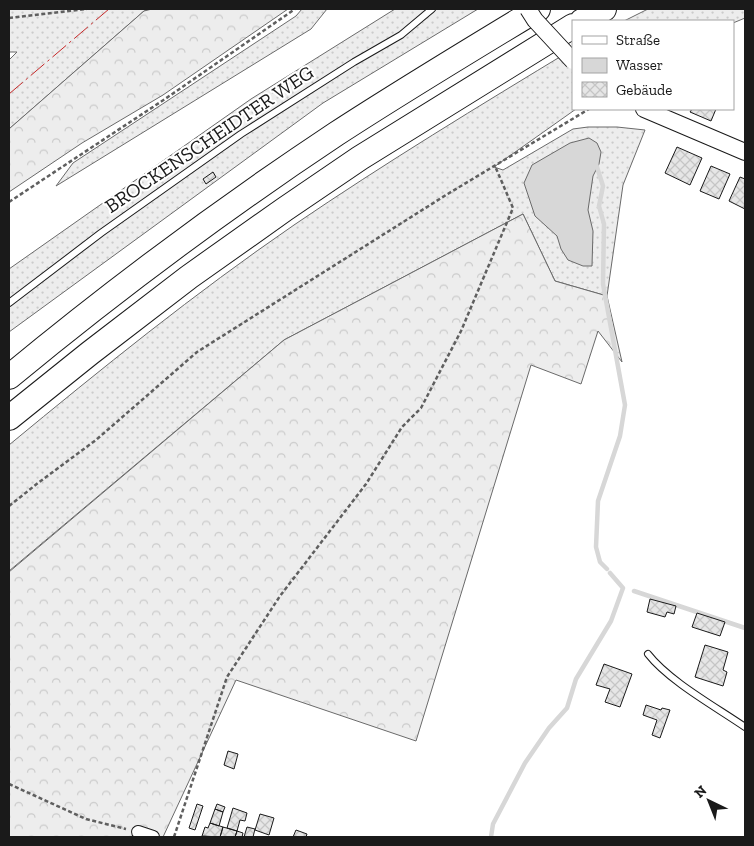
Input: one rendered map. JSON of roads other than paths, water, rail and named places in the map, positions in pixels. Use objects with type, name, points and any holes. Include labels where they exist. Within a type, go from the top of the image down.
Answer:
[{"type":"highway","points":[[9,378],[74,324],[233,206],[344,129],[538,9]]},
{"type":"highway","points":[[584,20],[604,9]]},
{"type":"highway","points":[[9,418],[190,277],[285,209],[377,147],[572,27]]},
{"type":"street","points":[[528,9],[540,26],[572,60]]},
{"type":"street","points":[[646,110],[745,152]]},
{"type":"street","points":[[138,832],[153,837]]},
{"type":"lane","name":"BROCKENSCHEIDTER WEG","points":[[9,303],[102,233],[240,134],[354,62],[402,35],[432,9]]},
{"type":"lane","points":[[648,654],[659,666],[683,685],[745,727]]},
{"type":"water","points":[[589,138],[597,143],[601,152],[599,164],[593,176],[588,210],[593,231],[592,266],[583,266],[568,260],[561,249],[557,236],[535,216],[524,183],[532,165],[570,143]]},
{"type":"waterway","points":[[596,164],[603,186],[599,206],[604,224],[603,284],[625,405],[620,436],[598,501],[596,547],[600,562],[607,569]]},
{"type":"waterway","points":[[491,837],[493,824],[525,763],[549,728],[567,708],[576,679],[611,621],[623,588],[610,573]]},
{"type":"waterway","points":[[634,591],[745,628]]}]
